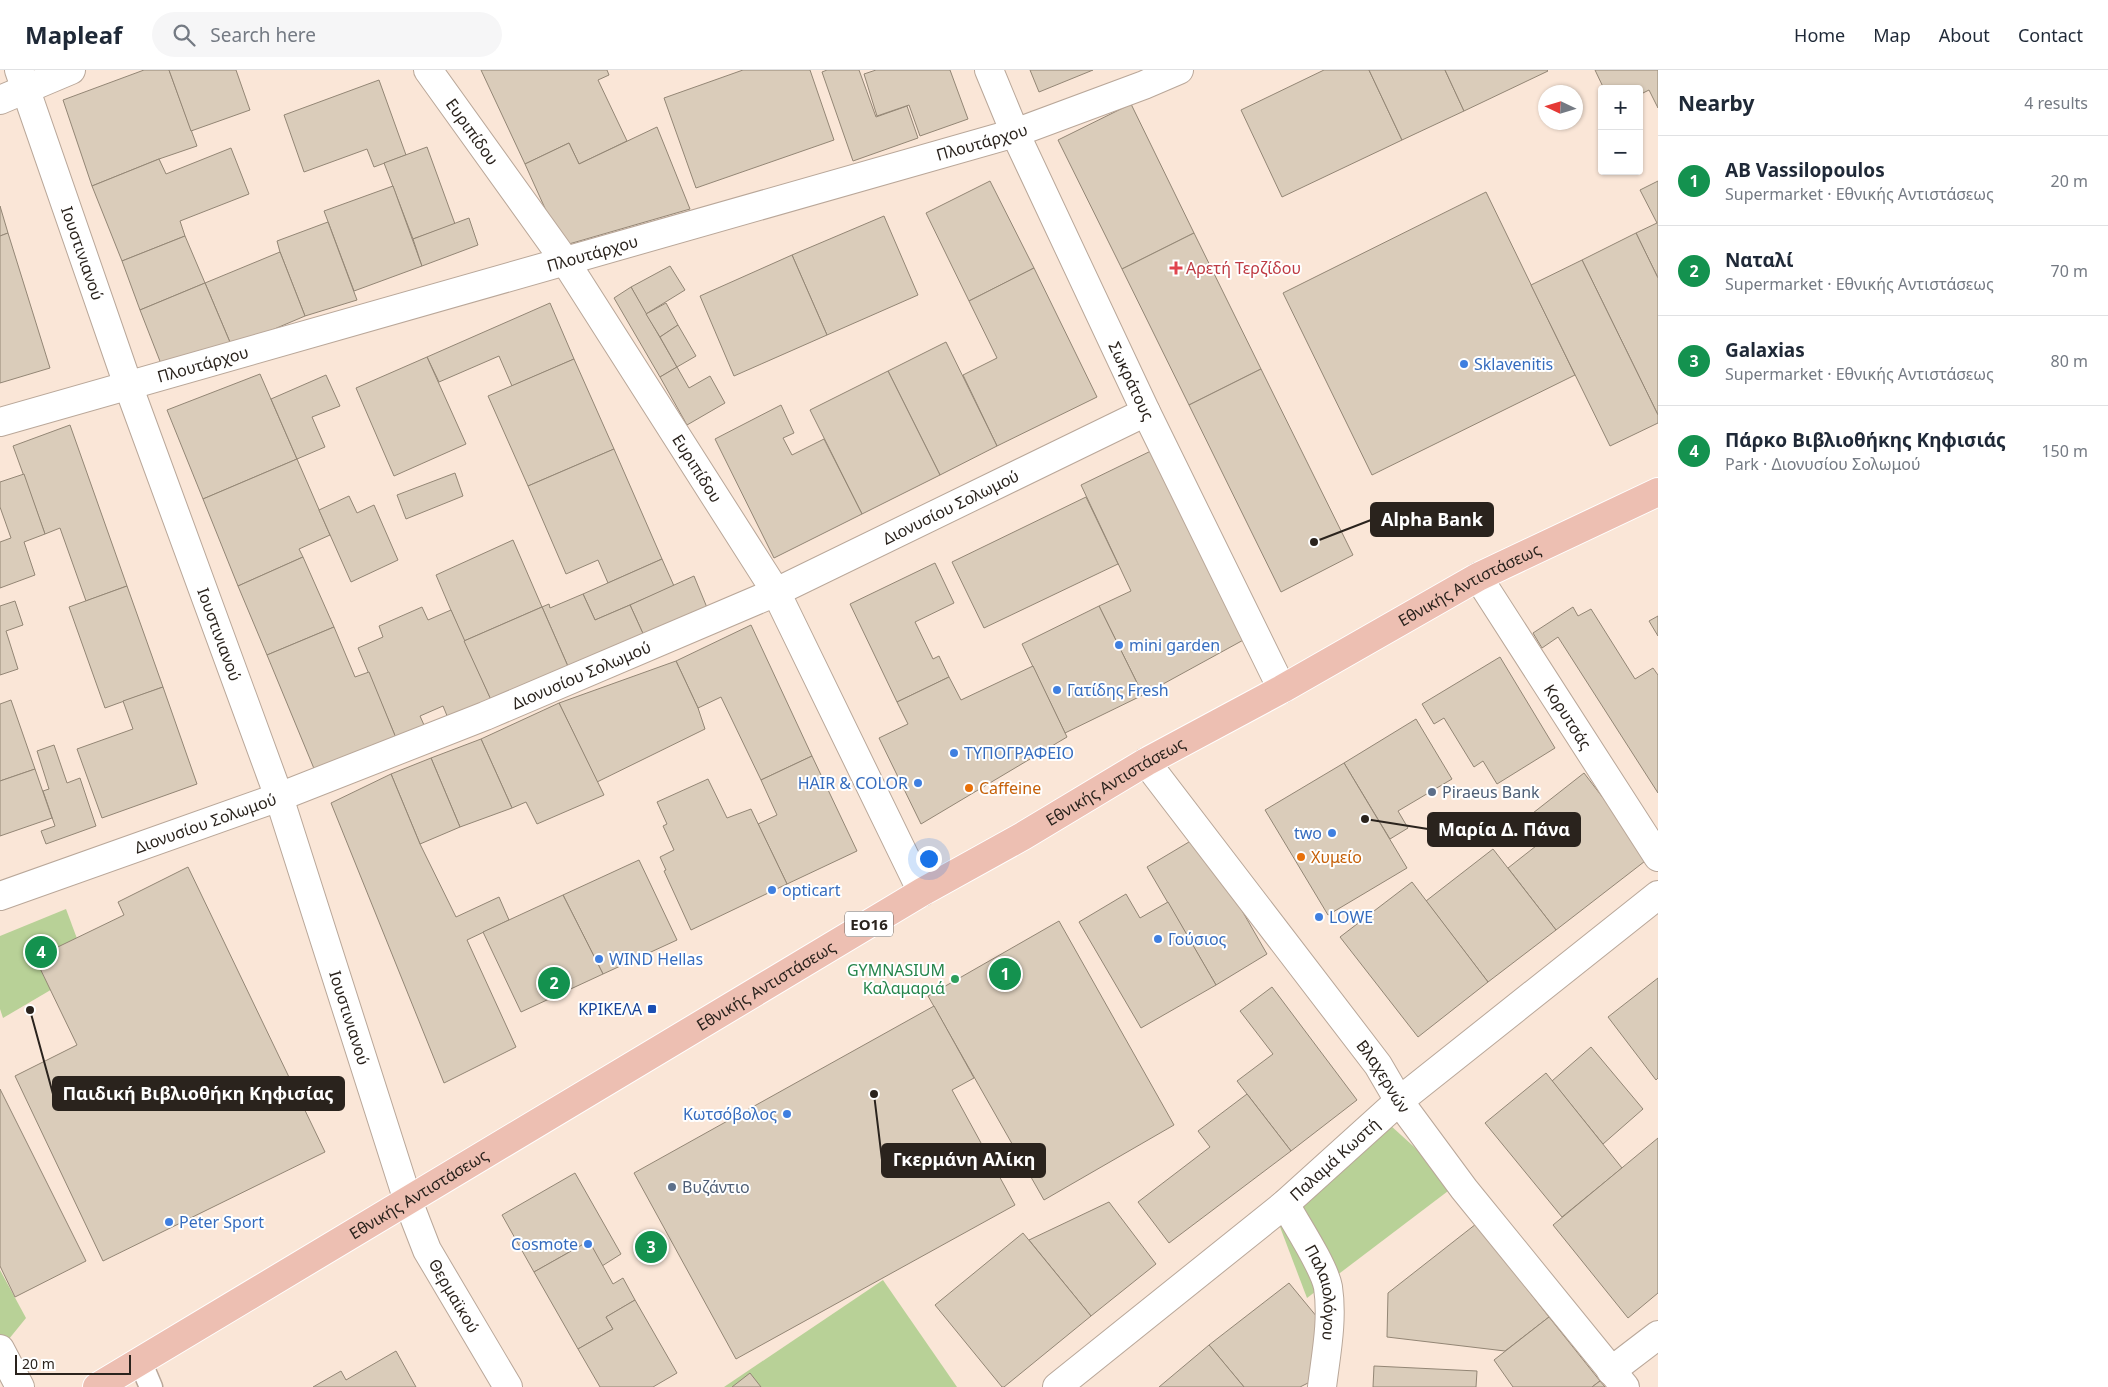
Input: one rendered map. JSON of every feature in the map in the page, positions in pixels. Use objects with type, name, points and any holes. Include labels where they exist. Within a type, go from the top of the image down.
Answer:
[{"type":"main road","name":"Εθνικής Αντιστάσεως","points":[[97,1387],[922,892],[1029,832],[1146,762],[1282,690],[1478,577],[1658,492]]},
{"type":"street","points":[[0,100],[23,80],[71,70]]},
{"type":"street","name":"Ευριπίδου","points":[[428,70],[565,261],[776,592],[922,892]]},
{"type":"street","name":"Σωκράτους","points":[[989,70],[1014,132],[1146,412],[1282,690]]},
{"type":"street","name":"Πλουτάρχου","points":[[0,422],[1014,132],[1180,70]]},
{"type":"street","name":"Ιουστινιανού","points":[[23,80],[128,385],[280,797],[408,1201]]},
{"type":"street","name":"Διονυσίου Σολωμού","points":[[0,896],[280,797],[485,716],[776,592],[1146,412]]},
{"type":"street","name":"Κορυτσάς","points":[[1478,577],[1658,857]]},
{"type":"street","name":"Βλαχερνών","points":[[1146,762],[1378,1066],[1399,1101],[1464,1189],[1618,1379]]},
{"type":"street","name":"Παλαμά Κωστή","points":[[1057,1387],[1285,1204],[1399,1101],[1658,894]]},
{"type":"street","name":"Θερμαϊκού","points":[[408,1201],[427,1250],[508,1387]]},
{"type":"street","name":"Παλαιολόγου","points":[[1285,1204],[1328,1285],[1330,1317],[1322,1387]]},
{"type":"street","points":[[1618,1379],[1658,1335]]},
{"type":"street","points":[[0,1349],[20,1387]]},
{"type":"lane","points":[[140,1362],[151,1387]]},
{"type":"green space","points":[[66,909],[88,968],[3,1018],[0,1009],[0,936]]},
{"type":"green space","points":[[1379,1115],[1456,1185],[1307,1298],[1277,1219]]},
{"type":"green space","points":[[0,1270],[26,1318],[0,1350]]},
{"type":"green space","points":[[883,1280],[957,1387],[724,1387]]},
{"type":"building","points":[[144,70],[169,70],[197,146],[92,186],[63,100]]},
{"type":"building","points":[[169,70],[236,70],[250,110],[191,131]]},
{"type":"building","points":[[481,70],[607,70],[609,75],[598,80],[627,141],[579,164],[569,143],[525,164]]},
{"type":"building","points":[[743,70],[810,70],[834,140],[696,188],[664,98]]},
{"type":"building","points":[[827,70],[859,70],[876,117],[907,106],[918,138],[853,161],[822,72]]},
{"type":"building","points":[[876,70],[950,70],[968,119],[920,136],[909,105],[877,116],[864,74]]},
{"type":"building","points":[[1030,70],[1093,70],[1039,92]]},
{"type":"building","points":[[1324,70],[1369,70],[1402,140],[1282,197],[1241,110]]},
{"type":"building","points":[[1369,70],[1445,70],[1464,111],[1402,140]]},
{"type":"building","points":[[1445,70],[1547,70],[1548,71],[1464,111]]},
{"type":"building","points":[[1595,70],[1658,70],[1658,108],[1649,90],[1643,93],[1643,85],[1602,85]]},
{"type":"building","points":[[379,80],[406,155],[374,167],[367,149],[304,172],[284,115]]},
{"type":"building","points":[[1131,104],[1194,233],[1122,269],[1058,140]]},
{"type":"building","points":[[657,127],[690,209],[562,246],[525,164],[569,143],[579,164]]},
{"type":"building","points":[[427,147],[455,224],[413,239],[384,163]]},
{"type":"building","points":[[231,148],[249,194],[180,221],[185,236],[122,261],[92,186],[159,159],[166,174]]},
{"type":"building","points":[[990,181],[1034,268],[969,301],[926,213]]},
{"type":"building","points":[[1658,181],[1658,278],[1636,233],[1657,223],[1640,190]]},
{"type":"building","points":[[393,186],[422,266],[354,291],[324,211]]},
{"type":"building","points":[[1486,192],[1575,375],[1372,475],[1283,293]]},
{"type":"building","points":[[0,206],[8,233],[0,236]]},
{"type":"building","points":[[884,216],[918,295],[827,335],[792,255]]},
{"type":"building","points":[[469,218],[478,245],[422,266],[413,239]]},
{"type":"building","points":[[328,222],[357,300],[305,316],[277,241]]},
{"type":"building","points":[[8,233],[50,368],[0,383],[0,236]]},
{"type":"building","points":[[1194,233],[1261,369],[1189,405],[1122,269]]},
{"type":"building","points":[[1636,233],[1658,278],[1658,415],[1582,260]]},
{"type":"building","points":[[185,236],[205,283],[140,310],[122,261]]},
{"type":"building","points":[[280,252],[305,316],[232,347],[205,283]]},
{"type":"building","points":[[792,255],[827,335],[734,376],[700,296]]},
{"type":"building","points":[[1582,260],[1658,415],[1658,423],[1610,446],[1531,285]]},
{"type":"building","points":[[670,266],[685,290],[646,314],[631,287]]},
{"type":"building","points":[[1034,268],[1097,397],[997,446],[963,375],[997,358],[969,301]]},
{"type":"building","points":[[205,283],[232,347],[165,374],[140,310]]},
{"type":"building","points":[[631,287],[677,367],[660,377],[614,298]]},
{"type":"building","points":[[550,303],[574,359],[512,386],[499,356],[439,382],[427,357]]},
{"type":"building","points":[[666,303],[678,325],[660,337],[646,314]]},
{"type":"building","points":[[678,325],[696,356],[677,367],[660,337]]},
{"type":"building","points":[[946,342],[997,446],[940,475],[888,371]]},
{"type":"building","points":[[427,357],[466,444],[394,476],[356,388]]},
{"type":"building","points":[[574,359],[614,449],[528,486],[488,396]]},
{"type":"building","points":[[677,367],[689,388],[710,376],[725,403],[687,425],[660,377]]},
{"type":"building","points":[[1261,369],[1353,555],[1281,592],[1189,405]]},
{"type":"building","points":[[888,371],[940,475],[862,514],[810,410]]},
{"type":"building","points":[[260,374],[297,459],[203,499],[167,410]]},
{"type":"building","points":[[326,375],[340,406],[312,417],[325,447],[297,459],[271,399]]},
{"type":"building","points":[[781,405],[794,433],[783,438],[792,455],[824,439],[862,514],[774,558],[715,439]]},
{"type":"building","points":[[70,425],[127,586],[86,601],[60,528],[45,534],[13,446]]},
{"type":"building","points":[[1157,448],[1247,638],[1143,695],[1099,606],[1131,591],[1081,485]]},
{"type":"building","points":[[614,449],[662,559],[608,583],[598,560],[566,574],[528,486]]},
{"type":"building","points":[[297,459],[330,535],[299,549],[303,557],[238,586],[203,499]]},
{"type":"building","points":[[455,473],[463,496],[406,519],[397,495]]},
{"type":"building","points":[[24,474],[45,534],[24,542],[35,575],[0,588],[0,542],[11,538],[0,507],[0,482]]},
{"type":"building","points":[[349,496],[357,513],[374,505],[398,560],[351,582],[319,510]]},
{"type":"building","points":[[1086,497],[1118,564],[984,628],[952,562]]},
{"type":"building","points":[[513,540],[542,607],[464,641],[436,575]]},
{"type":"building","points":[[303,557],[334,627],[267,655],[238,586]]},
{"type":"building","points":[[662,559],[674,586],[595,620],[583,594]]},
{"type":"building","points":[[935,563],[954,603],[915,622],[933,659],[939,656],[949,677],[897,702],[850,604]]},
{"type":"building","points":[[694,576],[708,610],[645,638],[630,605]]},
{"type":"building","points":[[127,586],[163,687],[105,708],[69,607]]},
{"type":"building","points":[[583,594],[595,620],[630,605],[645,638],[570,671],[542,607],[549,604],[550,608]]},
{"type":"building","points":[[15,601],[23,625],[6,631],[18,669],[0,675],[0,606]]},
{"type":"building","points":[[1099,606],[1143,695],[1065,733],[1022,644]]},
{"type":"building","points":[[422,607],[428,620],[451,610],[493,704],[450,723],[443,706],[420,716],[424,725],[396,738],[358,648],[383,637],[379,626]]},
{"type":"building","points":[[542,607],[570,671],[493,704],[464,641]]},
{"type":"building","points":[[1573,607],[1578,616],[1591,609],[1635,679],[1653,668],[1658,675],[1658,793],[1558,637],[1542,648],[1533,633]]},
{"type":"building","points":[[1658,616],[1658,636],[1649,621]]},
{"type":"building","points":[[751,625],[812,756],[761,780],[721,697],[698,708],[676,661]]},
{"type":"building","points":[[334,627],[355,677],[369,672],[396,738],[315,771],[267,655]]},
{"type":"building","points":[[1500,657],[1555,748],[1497,784],[1483,761],[1474,767],[1444,718],[1434,724],[1422,704]]},
{"type":"building","points":[[676,661],[698,708],[705,729],[597,782],[559,703]]},
{"type":"building","points":[[1033,666],[1067,737],[921,824],[879,738],[908,724],[897,702],[949,677],[961,700]]},
{"type":"building","points":[[163,687],[197,784],[102,818],[77,749],[133,729],[123,701]]},
{"type":"building","points":[[11,700],[35,769],[0,781],[0,704]]},
{"type":"building","points":[[559,703],[604,795],[537,824],[526,802],[512,808],[481,739]]},
{"type":"building","points":[[1416,719],[1452,779],[1398,811],[1408,828],[1390,839],[1344,763]]},
{"type":"building","points":[[481,739],[512,808],[460,827],[431,758]]},
{"type":"building","points":[[54,745],[67,783],[80,778],[96,826],[46,844],[41,831],[55,826],[43,791],[49,789],[37,751]]},
{"type":"building","points":[[812,756],[857,851],[787,884],[758,824],[777,815],[761,780]]},
{"type":"building","points":[[431,758],[460,827],[420,844],[391,774]]},
{"type":"building","points":[[1344,763],[1407,868],[1328,915],[1265,810]]},
{"type":"building","points":[[35,769],[52,818],[0,836],[0,781]]},
{"type":"building","points":[[1584,773],[1649,858],[1556,930],[1508,868],[1550,835],[1533,813]]},
{"type":"building","points":[[391,774],[420,844],[456,917],[499,897],[509,920],[467,940],[516,1047],[444,1083],[331,803]]},
{"type":"building","points":[[708,779],[727,818],[751,809],[787,884],[691,930],[664,871],[666,870],[660,857],[674,850],[663,826],[667,824],[657,802]]},
{"type":"building","points":[[1199,836],[1267,954],[1216,985],[1147,867]]},
{"type":"building","points":[[1493,849],[1556,930],[1488,982],[1426,901]]},
{"type":"building","points":[[639,860],[677,940],[603,974],[563,895]]},
{"type":"building","points":[[188,867],[325,1152],[103,1261],[15,1076],[77,1045],[35,958],[124,915],[118,902]]},
{"type":"building","points":[[1412,882],[1488,982],[1418,1037],[1340,937]]},
{"type":"building","points":[[1126,894],[1140,918],[1168,902],[1216,985],[1141,1028],[1079,922]]},
{"type":"building","points":[[563,895],[603,974],[521,1012],[483,932]]},
{"type":"building","points":[[1059,921],[1174,1125],[1044,1200],[928,996]]},
{"type":"building","points":[[1658,978],[1658,1078],[1656,1080],[1608,1017]]},
{"type":"building","points":[[1272,987],[1357,1100],[1291,1151],[1237,1081],[1273,1054],[1240,1011]]},
{"type":"building","points":[[934,1006],[974,1078],[952,1090],[1015,1205],[736,1359],[634,1173]]},
{"type":"building","points":[[1591,1047],[1643,1109],[1603,1144],[1552,1081]]},
{"type":"building","points":[[1546,1073],[1622,1168],[1562,1217],[1485,1123]]},
{"type":"building","points":[[0,1089],[86,1261],[15,1297],[0,1266]]},
{"type":"building","points":[[1247,1094],[1291,1151],[1169,1243],[1138,1202],[1210,1147],[1198,1131]]},
{"type":"building","points":[[1658,1138],[1658,1293],[1628,1318],[1553,1225]]},
{"type":"building","points":[[575,1173],[621,1254],[602,1266],[589,1241],[534,1272],[502,1215]]},
{"type":"building","points":[[1109,1202],[1156,1264],[1091,1316],[1029,1240]]},
{"type":"building","points":[[1476,1224],[1549,1317],[1505,1351],[1387,1337],[1388,1293]]},
{"type":"building","points":[[1023,1233],[1091,1316],[1002,1387],[935,1305]]},
{"type":"building","points":[[589,1241],[613,1284],[623,1278],[635,1300],[606,1317],[613,1329],[578,1349],[534,1272]]},
{"type":"building","points":[[1289,1283],[1322,1323],[1320,1377],[1300,1387],[1244,1387],[1209,1345]]},
{"type":"building","points":[[635,1300],[677,1373],[653,1387],[600,1387],[578,1349],[613,1329],[606,1317]]},
{"type":"building","points":[[1549,1317],[1600,1381],[1592,1387],[1513,1387],[1494,1360]]},
{"type":"building","points":[[1209,1345],[1244,1387],[1159,1387]]},
{"type":"building","points":[[396,1351],[416,1387],[313,1387],[341,1371],[346,1380]]},
{"type":"building","points":[[1374,1366],[1477,1371],[1476,1387],[1373,1387]]},
{"type":"building","points":[[750,1373],[761,1387],[732,1387]]},
{"type":"building","points":[[1600,1381],[1605,1387],[1592,1387]]},
{"type":"place","name":"Αρετή Τερζίδου","points":[[1176,268]]},
{"type":"place","name":"Sklavenitis","points":[[1464,364]]},
{"type":"place","name":"Alpha Bank","points":[[1314,542]]},
{"type":"place","name":"mini garden","points":[[1119,645]]},
{"type":"place","name":"Γατίδης Fresh","points":[[1057,690]]},
{"type":"place","name":"ΤΥΠΟΓΡΑΦΕΙΟ","points":[[954,753]]},
{"type":"place","name":"HAIR & COLOR","points":[[918,783]]},
{"type":"place","name":"Caffeine","points":[[969,788]]},
{"type":"place","name":"Piraeus Bank","points":[[1432,792]]},
{"type":"place","name":"Μαρία Δ. Πάνα","points":[[1365,819]]},
{"type":"place","name":"two","points":[[1332,833]]},
{"type":"place","name":"Χυμείο","points":[[1301,857]]},
{"type":"place","name":"opticart","points":[[772,890]]},
{"type":"place","name":"LOWE","points":[[1319,917]]},
{"type":"place","name":"Γούσιος","points":[[1158,939]]},
{"type":"place","name":"Πάρκο Βιβλιοθήκης Κηφισιάς","points":[[41,952]]},
{"type":"place","name":"WIND Hellas","points":[[599,959]]},
{"type":"place","name":"AB Vassilopoulos","points":[[1005,974]]},
{"type":"place","name":"GYMNASIUM Καλαμαριά","points":[[955,979]]},
{"type":"place","name":"Ναταλί","points":[[554,983]]},
{"type":"place","name":"ΚΡΙΚΕΛΑ","points":[[652,1009]]},
{"type":"place","name":"Παιδική Βιβλιοθήκη Κηφισίας","points":[[30,1010]]},
{"type":"place","name":"Γκερμάνη Αλίκη","points":[[874,1094]]},
{"type":"place","name":"Κωτσόβολος","points":[[787,1114]]},
{"type":"place","name":"Βυζάντιο","points":[[672,1187]]},
{"type":"place","name":"Peter Sport","points":[[169,1222]]},
{"type":"place","name":"Cosmote","points":[[588,1244]]},
{"type":"place","name":"Galaxias","points":[[651,1247]]}]
